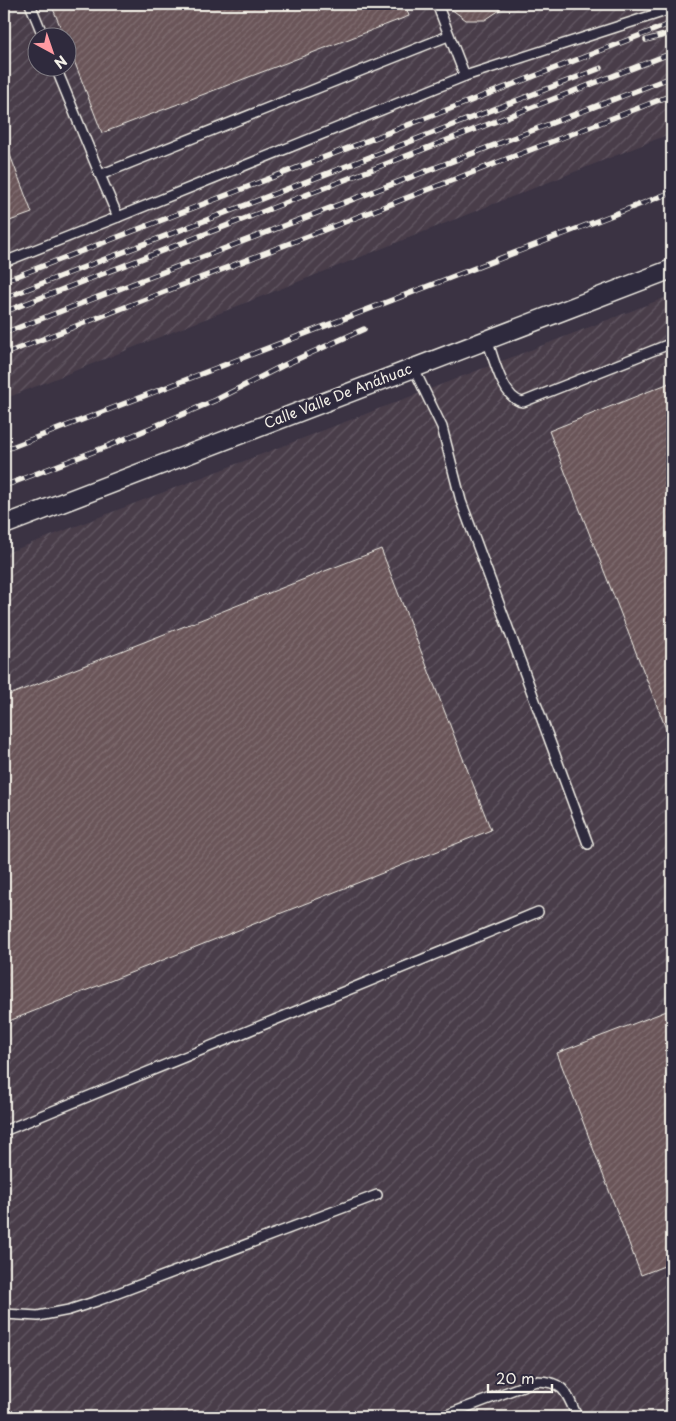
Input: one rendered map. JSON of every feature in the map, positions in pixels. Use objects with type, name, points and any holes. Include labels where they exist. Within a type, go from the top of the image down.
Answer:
[{"type":"street","name":"Calle Valle De Anáhuac","points":[[4,526],[413,367],[672,269]]},
{"type":"lane","points":[[30,4],[40,28]]},
{"type":"lane","points":[[437,4],[464,76]]},
{"type":"lane","points":[[4,262],[464,76],[672,9]]},
{"type":"lane","points":[[100,175],[448,36]]},
{"type":"lane","points":[[60,78],[118,217]]},
{"type":"lane","points":[[486,339],[508,392],[517,402],[523,402],[672,343]]},
{"type":"lane","points":[[413,367],[442,428],[462,501],[588,844]]},
{"type":"lane","points":[[4,1131],[538,912]]},
{"type":"lane","points":[[4,1314],[38,1316],[97,1302],[376,1195]]},
{"type":"lane","points":[[441,1417],[536,1381],[548,1381],[557,1384],[565,1391],[577,1417]]},
{"type":"shaded area","points":[[4,4],[672,4],[672,133],[4,399]]},
{"type":"shaded area","points":[[672,295],[672,1417],[4,1417],[4,554]]},
{"type":"building","points":[[51,4],[405,4],[409,16],[102,133],[78,71],[78,28],[61,28]]},
{"type":"building","points":[[450,4],[501,4],[500,10],[485,20],[466,20],[451,9]]},
{"type":"building","points":[[4,139],[32,213],[4,223]]},
{"type":"building","points":[[672,382],[672,744],[549,431]]},
{"type":"building","points":[[381,549],[491,830],[4,1023],[4,697]]},
{"type":"building","points":[[672,1009],[672,1263],[641,1275],[557,1053]]},
{"type":"railway","points":[[4,281],[672,23]]},
{"type":"railway","points":[[646,40],[672,33]]},
{"type":"railway","points":[[4,312],[672,53]]},
{"type":"railway","points":[[4,298],[601,68]]},
{"type":"railway","points":[[4,333],[672,77]]},
{"type":"railway","points":[[4,354],[672,95]]},
{"type":"railway","points":[[4,450],[672,192]]},
{"type":"railway","points":[[4,486],[108,446],[216,400],[282,366],[364,329]]}]
